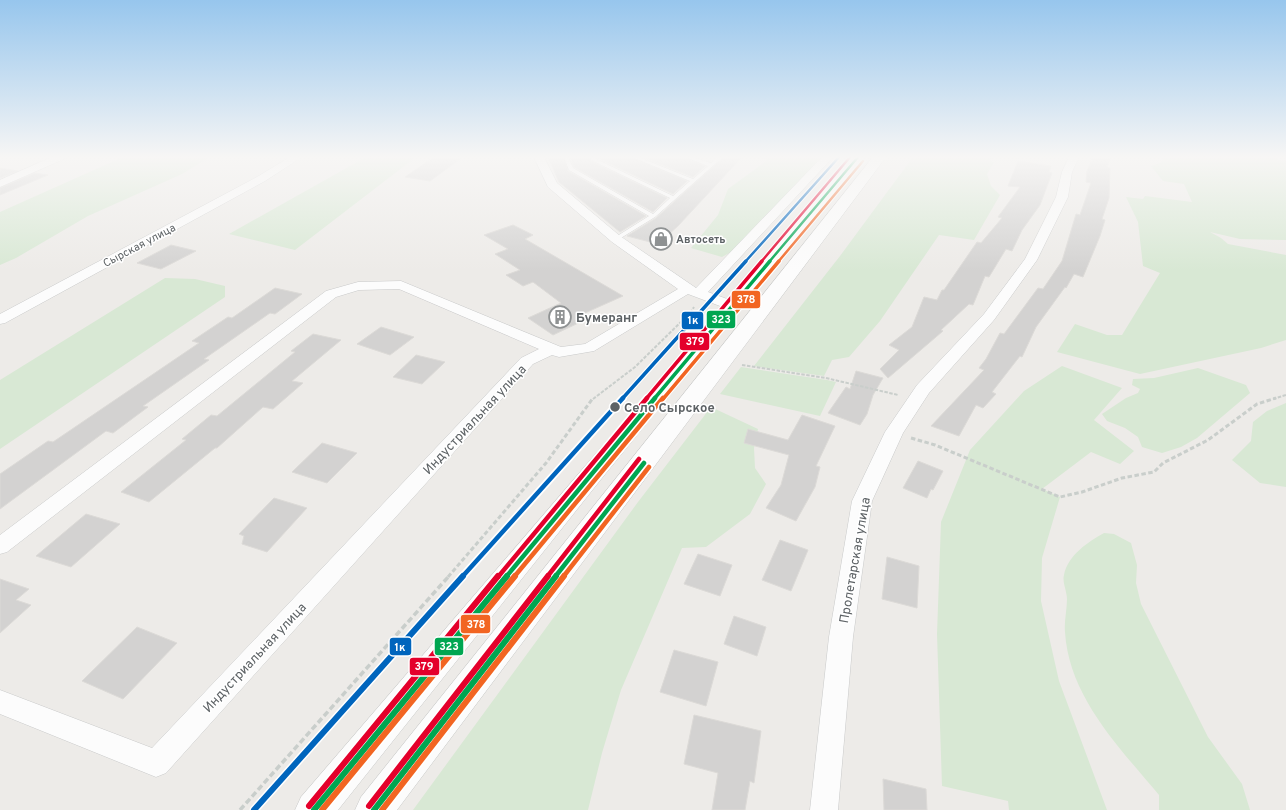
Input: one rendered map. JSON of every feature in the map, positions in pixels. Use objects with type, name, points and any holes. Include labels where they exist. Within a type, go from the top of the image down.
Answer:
[{"type":"main road","points":[[314,810],[592,473],[826,195]]},
{"type":"main road","points":[[374,810],[851,195]]},
{"type":"street","name":"Сырская улица","points":[[0,320],[232,195]]},
{"type":"street","points":[[564,195],[616,239],[693,291],[733,306]]},
{"type":"street","points":[[0,546],[331,294],[358,286],[401,284],[559,352],[589,348],[693,291],[790,195]]},
{"type":"street","name":"Пролетарская улица","points":[[824,810],[841,637],[862,501],[894,432],[923,389],[989,317],[1031,260],[1062,195]]},
{"type":"street","name":"Индустриальная улица","points":[[0,702],[156,762],[527,361],[551,349]]},
{"type":"lane","points":[[617,195],[653,216]]},
{"type":"lane","points":[[667,195],[674,198]]},
{"type":"lane","points":[[616,239],[653,216],[678,195]]},
{"type":"path","points":[[240,810],[421,609],[546,463],[594,397],[635,367],[686,318],[691,312],[693,291]]},
{"type":"path","points":[[741,365],[826,378],[916,400]]},
{"type":"path","points":[[894,432],[935,445],[1060,497],[1082,492],[1122,478],[1154,472],[1163,463],[1208,440],[1257,404],[1286,395]]},
{"type":"green space","points":[[38,195],[135,195],[88,216],[16,258],[0,265],[0,212]]},
{"type":"green space","points":[[299,195],[367,195],[295,250],[229,234]]},
{"type":"green space","points":[[726,195],[786,195],[731,252],[722,257],[691,248],[718,215]]},
{"type":"green space","points":[[885,195],[1000,195],[974,240],[939,235],[880,321],[849,357],[832,360],[824,376],[754,366],[840,256]]},
{"type":"green space","points":[[1189,195],[1286,195],[1286,240],[1240,239],[1210,232],[1228,244],[1286,255],[1286,340],[1261,348],[1140,374],[1057,352],[1075,324],[1107,335],[1122,335],[1160,273],[1143,266],[1138,222],[1126,197],[1143,199],[1145,196],[1192,202]]},
{"type":"green space","points":[[165,278],[195,279],[225,286],[225,297],[0,449],[0,380]]},
{"type":"green space","points":[[1062,366],[1122,388],[1094,420],[1134,451],[1120,464],[1091,452],[1042,489],[1060,497],[1042,558],[1041,601],[1059,681],[1107,810],[1009,810],[1008,801],[942,786],[937,634],[941,522],[970,450],[1024,391]]},
{"type":"green space","points":[[741,367],[836,382],[820,416],[720,394]]},
{"type":"green space","points":[[1198,368],[1246,385],[1250,393],[1197,438],[1181,447],[1162,453],[1142,447],[1138,437],[1125,428],[1107,421],[1102,414],[1126,398],[1138,393],[1140,389],[1132,385],[1133,379],[1154,378]]},
{"type":"green space","points":[[1286,403],[1286,487],[1260,483],[1232,460],[1251,441],[1253,422],[1267,411]]},
{"type":"green space","points":[[711,407],[758,429],[754,448],[755,468],[766,484],[750,514],[706,547],[682,548],[621,690],[602,753],[588,810],[413,810],[638,502]]},
{"type":"green space","points":[[1104,533],[1114,534],[1131,543],[1137,565],[1136,583],[1141,604],[1208,737],[1242,784],[1250,810],[1159,810],[1159,795],[1098,720],[1086,699],[1076,678],[1069,656],[1065,632],[1067,599],[1064,578],[1066,568],[1074,555],[1085,545]]},
{"type":"building","points":[[575,195],[609,195],[646,216],[620,232]]},
{"type":"building","points":[[623,195],[660,195],[667,198],[653,212]]},
{"type":"building","points":[[682,195],[707,195],[678,226],[658,244],[627,236],[656,218]]},
{"type":"building","points":[[1014,195],[1044,195],[1040,205],[1022,230],[1012,251],[1006,249],[989,277],[985,276],[973,305],[969,304],[941,330],[943,331],[888,378],[880,369],[899,350],[889,345],[912,327],[924,297],[937,300],[942,290],[944,290],[977,242],[981,243],[1002,218],[998,217]]},
{"type":"building","points":[[1087,195],[1109,195],[1102,219],[1105,220],[1100,236],[1083,277],[1074,274],[1066,288],[1065,287],[1036,327],[1022,357],[1020,356],[992,392],[996,394],[983,408],[976,405],[959,436],[931,426],[984,370],[979,368],[986,359],[1000,333],[1004,334],[1038,288],[1043,289],[1062,261],[1076,214],[1080,215]]},
{"type":"building","points":[[513,225],[533,235],[525,239],[623,296],[585,313],[591,317],[553,335],[528,318],[561,303],[533,282],[523,286],[506,275],[520,270],[495,254],[508,249],[484,235]]},
{"type":"building","points":[[171,245],[196,251],[161,269],[137,263]]},
{"type":"building","points":[[275,288],[302,294],[275,314],[270,313],[204,359],[209,360],[143,406],[148,407],[113,433],[106,431],[0,509],[0,474],[48,441],[53,442],[199,343],[192,341],[228,317],[232,318]]},
{"type":"building","points":[[381,327],[414,337],[390,355],[357,344]]},
{"type":"building","points":[[313,334],[341,340],[292,381],[303,383],[273,409],[263,407],[217,448],[215,448],[149,502],[121,492],[186,440],[182,439],[211,415],[217,416],[295,352],[291,351]]},
{"type":"building","points":[[416,355],[445,362],[422,384],[393,377]]},
{"type":"building","points":[[856,371],[883,378],[873,395],[867,414],[860,425],[828,413],[846,387],[850,389]]},
{"type":"building","points":[[802,415],[835,426],[816,466],[820,467],[815,487],[796,521],[766,508],[781,485],[789,455],[744,443],[748,429],[788,440]]},
{"type":"building","points":[[322,443],[357,453],[327,483],[292,472]]},
{"type":"building","points":[[918,461],[943,471],[927,498],[903,488]]},
{"type":"building","points":[[274,498],[307,508],[267,552],[242,544],[244,536],[239,534]]},
{"type":"building","points":[[86,514],[120,524],[71,567],[36,556]]},
{"type":"building","points":[[780,540],[808,550],[791,591],[762,580]]},
{"type":"building","points":[[698,554],[732,565],[720,596],[684,584]]},
{"type":"building","points":[[887,557],[919,566],[917,608],[882,599]]},
{"type":"building","points":[[0,579],[29,589],[16,600],[31,605],[0,633]]},
{"type":"building","points":[[734,616],[766,627],[757,656],[724,644]]},
{"type":"building","points":[[137,627],[177,643],[123,699],[82,681]]},
{"type":"building","points":[[674,650],[718,662],[706,706],[660,692]]},
{"type":"building","points":[[694,715],[761,731],[754,783],[750,781],[745,810],[712,810],[718,773],[684,764]]},
{"type":"building","points":[[883,779],[926,789],[927,810],[884,810]]},
{"type":"transit line","name":"1к","points":[[254,810],[805,195]]},
{"type":"transit line","name":"379","points":[[309,806],[592,463],[818,195]]},
{"type":"transit line","name":"323","points":[[314,810],[597,467],[826,195]]},
{"type":"transit line","name":"378","points":[[322,810],[602,471],[835,195]]},
{"type":"transit line","name":"379","points":[[369,806],[639,459]]},
{"type":"transit line","name":"323","points":[[374,810],[644,463]]},
{"type":"transit line","name":"378","points":[[382,810],[649,467]]},
{"type":"place","name":"Автосеть","points":[[661,239]]},
{"type":"place","name":"Бумеранг","points":[[560,317]]},
{"type":"place","name":"Село Сырское","points":[[615,407]]}]
